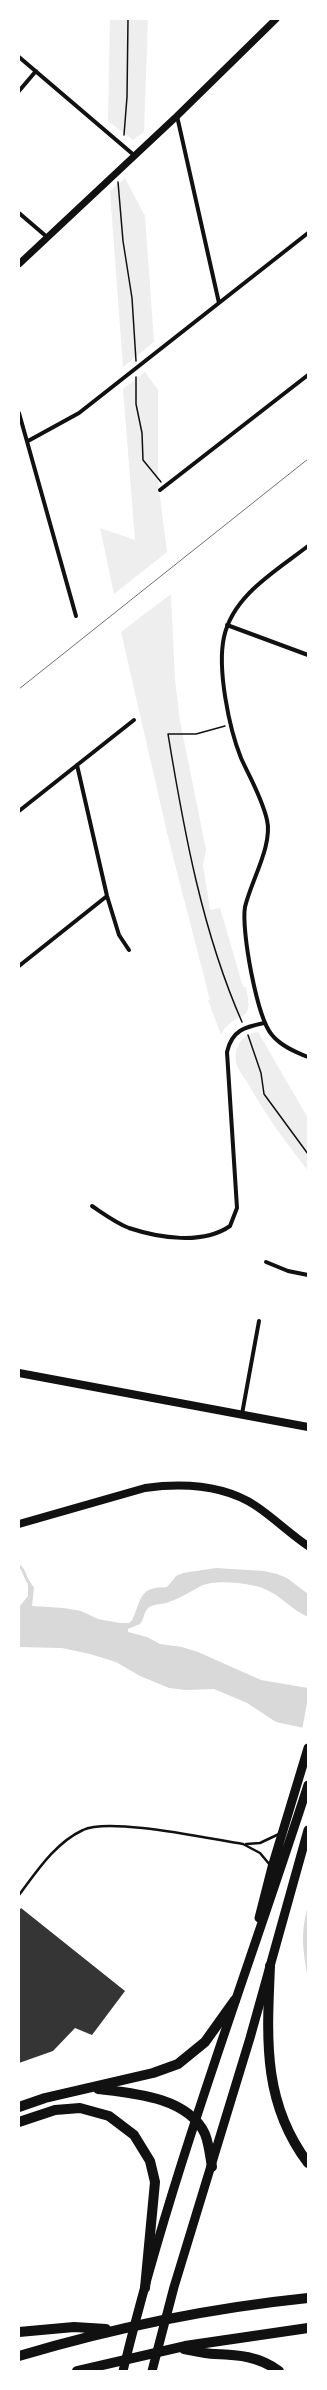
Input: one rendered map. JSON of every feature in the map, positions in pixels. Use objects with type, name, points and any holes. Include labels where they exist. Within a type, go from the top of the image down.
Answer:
[{"type":"highway","points":[[252,1952],[272,1867],[308,1748]]},
{"type":"highway","points":[[123,2371],[145,2288],[196,2122],[235,2000],[308,1785]]},
{"type":"highway","points":[[152,2371],[168,2309],[212,2167],[308,1830]]},
{"type":"highway","points":[[289,1896],[308,1854]]},
{"type":"highway","points":[[270,1966],[267,2038],[271,2079],[275,2098],[286,2125],[308,2163]]},
{"type":"highway","points":[[19,2107],[45,2098],[158,2072],[183,2061],[210,2037],[235,2000]]},
{"type":"highway","points":[[92,2088],[156,2099],[182,2110],[196,2122],[206,2136],[212,2167]]},
{"type":"highway","points":[[19,2122],[54,2110],[86,2108],[98,2111],[115,2119],[138,2139],[150,2161],[155,2182],[145,2288]]},
{"type":"highway","points":[[19,2356],[116,2330],[186,2316],[308,2298]]},
{"type":"highway","points":[[19,2332],[74,2327],[116,2330]]},
{"type":"highway","points":[[77,2371],[178,2348],[308,2328]]},
{"type":"highway","points":[[178,2348],[215,2354],[246,2355],[265,2362],[279,2371]]},
{"type":"main road","points":[[19,1372],[308,1427]]},
{"type":"main road","points":[[19,1524],[141,1489],[164,1486],[190,1486],[224,1492],[241,1498],[257,1507],[308,1546]]},
{"type":"street","points":[[19,264],[177,116],[276,19]]},
{"type":"street","points":[[19,57],[135,156]]},
{"type":"street","points":[[19,91],[36,71]]},
{"type":"street","points":[[177,116],[219,303]]},
{"type":"street","points":[[19,213],[47,237]]},
{"type":"street","points":[[28,441],[79,413],[308,233]]},
{"type":"street","points":[[160,490],[308,375]]},
{"type":"street","points":[[19,413],[76,616]]},
{"type":"street","points":[[308,546],[246,596],[232,613],[227,625],[222,654],[227,710],[230,725],[241,757],[267,821],[266,843],[248,898],[244,919],[245,941],[264,1023],[272,1035],[282,1044],[308,1057]]},
{"type":"street","points":[[227,625],[308,655]]},
{"type":"street","points":[[19,811],[134,720]]},
{"type":"street","points":[[77,765],[107,896],[117,930],[129,950]]},
{"type":"street","points":[[19,966],[107,896]]},
{"type":"street","points":[[92,1206],[128,1227],[169,1236],[196,1237],[212,1235],[230,1226],[237,1208],[227,1052],[232,1037],[245,1028],[264,1023]]},
{"type":"street","points":[[266,1262],[288,1271],[308,1274]]},
{"type":"street","points":[[242,1415],[259,1321]]},
{"type":"lane","points":[[19,1895],[57,1847],[75,1834],[94,1826],[122,1826],[243,1844],[260,1843],[282,1832]]},
{"type":"lane","points":[[243,1844],[260,1853],[272,1867]]},
{"type":"path","points":[[124,135],[127,97],[128,19]]},
{"type":"path","points":[[120,170],[118,192],[123,241],[132,298],[136,368],[136,404],[142,433],[143,460],[165,486]]},
{"type":"path","points":[[230,725],[196,734],[168,734],[177,789],[210,937],[261,1073],[264,1094],[308,1154]]},
{"type":"shaded area","points":[[110,19],[148,19],[144,132],[133,140],[108,121]]},
{"type":"shaded area","points":[[125,178],[145,216],[154,342],[123,367],[110,191]]},
{"type":"shaded area","points":[[145,372],[158,390],[158,482],[167,552],[114,594],[100,528],[135,540],[123,389]]},
{"type":"shaded area","points":[[171,594],[175,680],[180,721],[206,850],[203,865],[210,910],[220,908],[243,987],[246,987],[248,1000],[248,1008],[246,1013],[227,1026],[221,1035],[208,1000],[210,1000],[169,841],[121,632]]},
{"type":"shaded area","points":[[258,1032],[308,1118],[308,1171],[270,1120],[237,1066],[236,1054],[239,1043],[252,1033]]},
{"type":"shaded area","points":[[216,1568],[264,1571],[287,1578],[308,1594],[308,1617],[265,1589],[224,1582],[207,1584],[164,1604],[150,1606],[140,1624],[128,1629],[128,1632],[147,1637],[160,1644],[182,1647],[198,1652],[261,1680],[308,1688],[308,1729],[276,1722],[247,1703],[214,1689],[186,1690],[169,1688],[140,1676],[116,1662],[90,1654],[62,1648],[19,1647],[19,1607],[28,1596],[28,1581],[34,1587],[32,1606],[64,1608],[81,1611],[98,1619],[129,1623],[132,1620],[142,1596],[149,1590],[167,1587],[176,1576],[183,1573]]},
{"type":"shaded area","points":[[308,1906],[308,1979],[303,1934]]},
{"type":"pier","points":[[308,1698],[308,1731],[302,1730]]},
{"type":"building","points":[[21,1908],[125,1991],[92,2035],[75,2028],[53,2051],[19,2063],[19,1911]]},
{"type":"waterway","points":[[19,1566],[30,1584]]},
{"type":"tram line","points":[[19,689],[308,459]]}]
